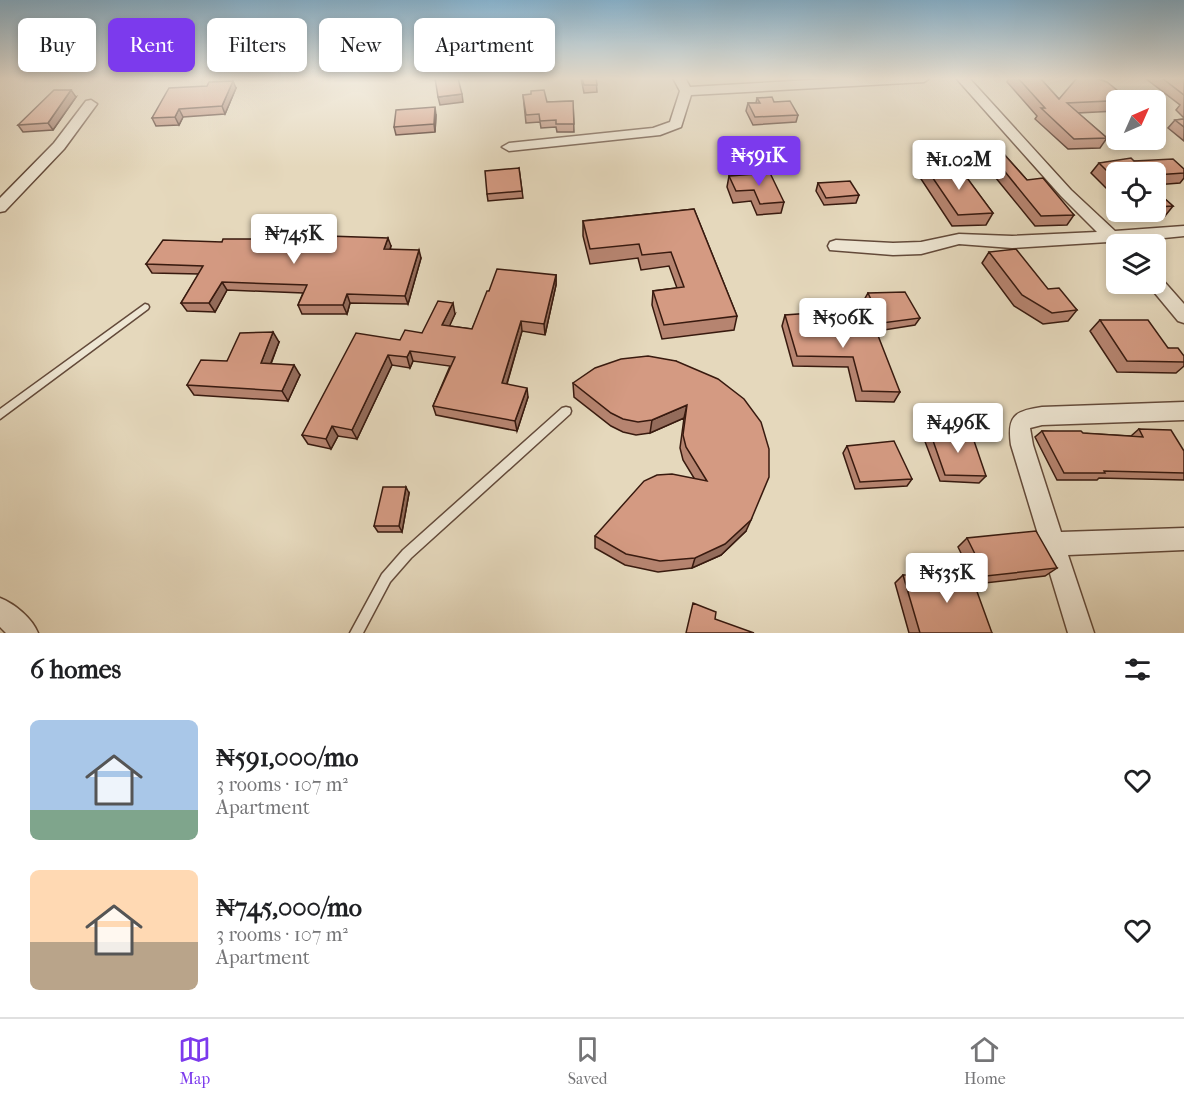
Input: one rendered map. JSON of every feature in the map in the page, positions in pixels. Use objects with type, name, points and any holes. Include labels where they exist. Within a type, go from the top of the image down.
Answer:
[{"type":"street","points":[[0,207],[52,153],[88,108]]},
{"type":"street","points":[[509,147],[655,132],[676,124],[679,108]]},
{"type":"street","points":[[988,108],[1066,194],[1109,234]]},
{"type":"street","points":[[1163,234],[1184,231]]},
{"type":"street","points":[[836,246],[921,248],[959,239],[1012,242],[1106,240]]},
{"type":"street","points":[[1165,294],[1184,316]]},
{"type":"street","points":[[1081,633],[1022,445],[1019,426],[1026,418],[1184,411]]},
{"type":"street","points":[[1052,544],[1184,539]]},
{"type":"street","points":[[0,610],[25,633]]},
{"type":"lane","points":[[0,416],[145,307]]},
{"type":"lane","points":[[356,633],[386,578],[407,554],[566,411]]},
{"type":"building","points":[[36,108],[59,108],[48,123],[18,125]]},
{"type":"building","points":[[158,108],[200,108],[179,109],[175,117],[152,118]]},
{"type":"building","points":[[435,108],[434,124],[394,127],[396,110]]},
{"type":"building","points":[[525,108],[573,108],[574,124],[556,124],[556,120],[540,121],[539,114],[526,115]]},
{"type":"building","points":[[750,108],[794,108],[798,115],[755,117]]},
{"type":"building","points":[[1041,108],[1072,108],[1106,138],[1074,139]]},
{"type":"building","points":[[1184,119],[1184,127],[1175,120]]},
{"type":"building","points":[[994,143],[1027,180],[1043,178],[1074,215],[1041,216],[997,162],[966,162],[957,146]]},
{"type":"building","points":[[1131,158],[1134,161],[1173,159],[1184,169],[1184,173],[1166,174],[1166,162],[1106,162],[1106,170],[1099,163]]},
{"type":"building","points":[[959,167],[993,213],[958,215],[926,168]]},
{"type":"building","points":[[519,168],[522,191],[487,194],[485,171]]},
{"type":"building","points":[[770,173],[784,202],[760,204],[754,190],[736,191],[729,176]]},
{"type":"building","points":[[850,181],[859,195],[826,198],[818,183]]},
{"type":"building","points":[[1166,200],[1173,206],[1166,206]]},
{"type":"building","points":[[694,209],[737,316],[664,325],[653,291],[684,287],[671,252],[642,255],[639,244],[590,249],[583,221]]},
{"type":"building","points":[[276,228],[301,230],[298,235],[388,238],[384,249],[419,250],[405,296],[347,294],[343,305],[298,305],[307,285],[222,282],[209,303],[181,303],[203,266],[146,264],[163,240],[222,242],[223,239],[269,239]]},
{"type":"building","points":[[1016,249],[1048,289],[1059,288],[1077,310],[1052,313],[1022,295],[989,252]]},
{"type":"building","points":[[497,269],[556,275],[544,324],[521,321],[502,383],[527,388],[515,421],[433,406],[455,357],[410,351],[407,357],[388,355],[352,430],[332,426],[326,439],[302,435],[356,333],[400,340],[405,330],[422,333],[438,301],[453,303],[442,325],[472,329]]},
{"type":"building","points":[[905,292],[920,318],[882,323],[868,293]]},
{"type":"building","points":[[825,312],[835,334],[877,333],[900,392],[862,391],[853,357],[797,356],[785,315]]},
{"type":"building","points":[[1100,320],[1148,320],[1168,348],[1178,348],[1184,356],[1184,362],[1127,361]]},
{"type":"building","points":[[273,332],[261,363],[294,365],[282,391],[187,385],[201,360],[227,361],[240,333]]},
{"type":"building","points":[[648,356],[676,361],[718,379],[744,399],[761,422],[769,449],[769,477],[751,520],[725,544],[695,558],[660,561],[626,554],[595,536],[644,481],[657,475],[672,474],[707,481],[686,447],[683,435],[687,405],[652,420],[638,422],[623,419],[611,413],[573,383],[595,368],[621,359]]},
{"type":"building","points":[[1139,429],[1171,430],[1184,451],[1184,473],[1104,471],[1105,473],[1064,473],[1042,431],[1081,431],[1143,437]]},
{"type":"building","points":[[930,432],[971,432],[986,476],[945,475]]},
{"type":"building","points":[[894,441],[912,479],[860,482],[847,446]]},
{"type":"building","points":[[383,487],[406,487],[399,526],[374,526]]},
{"type":"building","points":[[1036,531],[1057,568],[986,576],[967,538]]},
{"type":"building","points":[[903,575],[971,575],[992,633],[920,633]]},
{"type":"building","points":[[693,603],[716,612],[715,619],[754,633],[686,633]]}]
